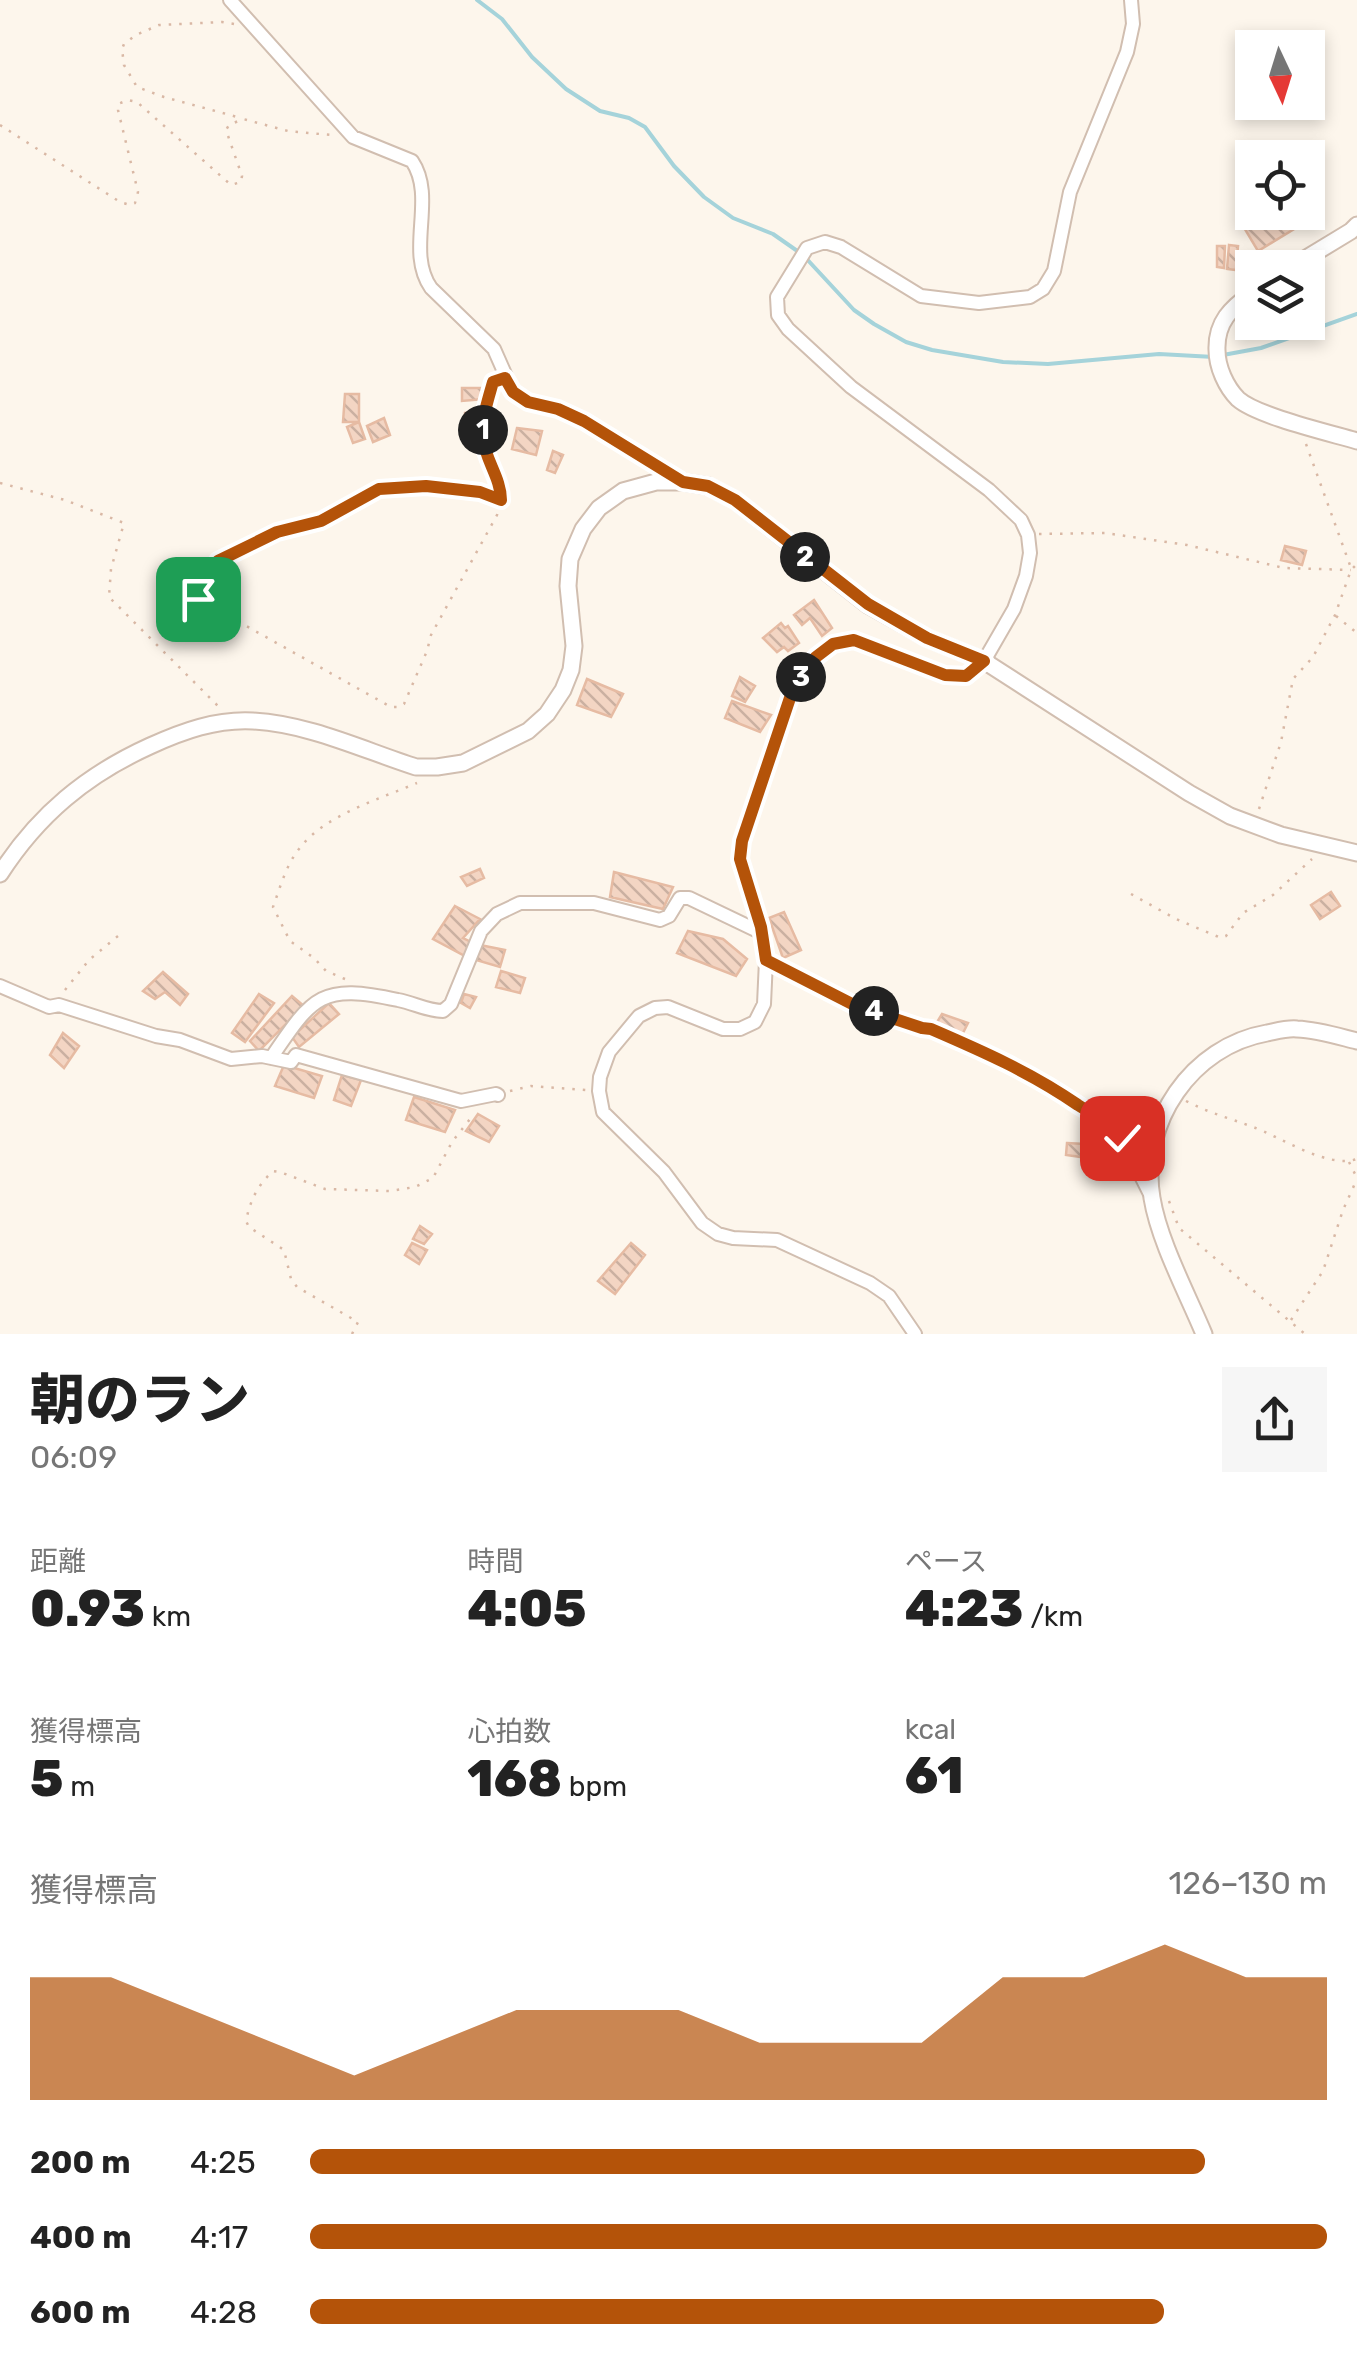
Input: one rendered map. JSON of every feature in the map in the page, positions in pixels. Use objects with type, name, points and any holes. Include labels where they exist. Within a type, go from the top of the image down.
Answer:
[{"type":"street","points":[[230,0],[352,137],[412,160],[422,185],[420,258],[424,278],[494,348],[513,392],[528,402],[558,409],[584,421],[683,482]]},
{"type":"street","points":[[915,1334],[889,1296],[870,1283],[777,1240],[733,1238],[702,1224],[664,1172],[603,1112],[600,1078],[609,1052],[639,1016],[655,1008],[668,1007],[723,1029],[740,1029],[755,1022],[764,1004],[766,960],[740,859],[742,841],[794,686],[816,657],[833,644],[854,640],[945,675],[966,676],[984,661],[1014,609],[1026,576],[1030,553],[1021,520],[989,490],[851,387],[788,329],[778,315],[777,297],[807,248],[824,242],[841,247],[921,296],[979,304],[1030,298],[1043,290],[1054,271],[1070,192],[1127,52],[1134,24],[1132,0]]},
{"type":"street","points":[[1318,250],[1357,225]]},
{"type":"street","points":[[1235,306],[1218,332],[1218,360],[1222,377],[1239,400],[1357,441]]},
{"type":"street","points":[[0,874],[14,853],[68,795],[104,768],[180,732],[210,724],[252,721],[292,726],[416,766],[437,767],[463,763],[528,731],[547,714],[564,690],[571,670],[574,646],[568,586],[570,558],[583,529],[599,508],[623,491],[656,482],[708,486],[735,500],[881,612],[927,638],[984,661],[1230,816],[1323,846],[1357,852]]},
{"type":"street","points":[[271,1058],[317,999],[336,992],[402,1000],[430,1011],[444,1011],[451,1004],[481,931],[497,914],[520,903],[594,903],[660,920],[669,916],[680,898],[689,898],[762,933]]},
{"type":"street","points":[[766,960],[856,1006],[945,1035],[1047,1084],[1113,1128],[1158,1194]]},
{"type":"street","points":[[0,986],[49,1007],[59,1005],[231,1059],[262,1056],[292,1062],[296,1055],[461,1100],[498,1096]]},
{"type":"street","points":[[1204,1334],[1162,1231],[1152,1156],[1159,1124],[1174,1094],[1195,1070],[1227,1046],[1253,1036],[1294,1028],[1357,1041]]},
{"type":"path","points":[[252,22],[245,26],[222,22],[159,24],[124,44],[124,65],[137,87],[164,97],[288,131],[352,137]]},
{"type":"path","points":[[0,125],[130,205],[135,203],[138,192],[118,104],[137,102],[230,184],[241,182],[242,176],[226,130],[243,118]]},
{"type":"path","points":[[501,500],[480,492],[426,486],[379,489],[321,521],[277,532],[218,561],[198,599],[391,706],[404,704],[431,635],[497,515],[501,500],[501,487],[483,441],[484,416],[493,382],[505,378]]},
{"type":"path","points":[[1298,423],[1351,570]]},
{"type":"path","points":[[0,483],[65,500],[124,523],[111,568],[109,597],[234,722]]},
{"type":"path","points":[[1028,535],[1105,533],[1187,545],[1284,568],[1351,570]]},
{"type":"path","points":[[1254,824],[1280,742],[1293,678],[1313,657],[1357,564]]},
{"type":"path","points":[[1335,615],[1357,633]]},
{"type":"path","points":[[345,980],[290,941],[273,907],[290,862],[300,846],[332,820],[428,778],[437,767]]},
{"type":"path","points":[[1131,894],[1221,938],[1242,912],[1273,895],[1323,846]]},
{"type":"path","points":[[59,1005],[78,973],[124,931]]},
{"type":"path","points":[[498,1096],[531,1086],[599,1091]]},
{"type":"path","points":[[1174,1094],[1208,1113],[1254,1127],[1295,1147],[1348,1162],[1357,1160]]},
{"type":"path","points":[[352,1334],[358,1322],[297,1287],[291,1279],[284,1250],[249,1227],[246,1221],[250,1200],[272,1171],[325,1190],[390,1192],[415,1187],[433,1178],[452,1142],[474,1114]]},
{"type":"path","points":[[1290,1321],[1323,1271],[1357,1178],[1348,1162]]},
{"type":"path","points":[[1158,1194],[1179,1228],[1305,1334]]},
{"type":"building","points":[[1245,230],[1292,230],[1260,250]]},
{"type":"building","points":[[1229,245],[1238,246],[1235,270],[1227,269]]},
{"type":"building","points":[[1217,246],[1225,246],[1224,268],[1217,267]]},
{"type":"building","points":[[462,388],[484,388],[484,399],[462,401]]},
{"type":"building","points":[[345,394],[359,394],[359,422],[343,422]]},
{"type":"building","points":[[479,412],[479,428],[463,429],[465,413]]},
{"type":"building","points":[[384,418],[390,435],[373,442],[367,426]]},
{"type":"building","points":[[359,422],[365,439],[353,443],[347,427]]},
{"type":"building","points":[[517,428],[542,431],[536,455],[512,449]]},
{"type":"building","points":[[553,451],[563,455],[555,473],[547,470]]},
{"type":"building","points":[[1285,546],[1306,551],[1302,565],[1281,560]]},
{"type":"building","points":[[814,600],[832,628],[822,636],[810,618],[802,625],[794,615]]},
{"type":"building","points":[[781,623],[785,628],[788,626],[799,643],[788,651],[784,647],[777,652],[763,638]]},
{"type":"building","points":[[740,677],[755,686],[745,702],[732,696]]},
{"type":"building","points":[[587,679],[623,694],[611,717],[577,705]]},
{"type":"building","points":[[732,701],[771,715],[760,732],[725,718]]},
{"type":"building","points":[[480,869],[484,878],[467,886],[461,877]]},
{"type":"building","points":[[614,872],[673,887],[663,909],[610,897]]},
{"type":"building","points":[[1331,892],[1340,906],[1320,919],[1311,905]]},
{"type":"building","points":[[455,906],[480,919],[463,938],[473,943],[465,956],[433,939]]},
{"type":"building","points":[[784,912],[801,950],[783,958],[769,918]]},
{"type":"building","points":[[688,931],[723,939],[747,959],[736,976],[677,953]]},
{"type":"building","points":[[480,945],[505,950],[500,967],[476,960]]},
{"type":"building","points":[[501,971],[525,978],[520,993],[496,987]]},
{"type":"building","points":[[163,972],[188,994],[180,1005],[165,992],[155,999],[143,991]]},
{"type":"building","points":[[259,994],[274,1003],[245,1042],[232,1033]]},
{"type":"building","points":[[464,994],[476,997],[470,1008],[461,1003]]},
{"type":"building","points":[[292,996],[304,1006],[259,1051],[250,1041]]},
{"type":"building","points":[[329,1003],[339,1014],[299,1047],[292,1037]]},
{"type":"building","points":[[942,1014],[968,1023],[961,1037],[934,1027]]},
{"type":"building","points":[[63,1033],[79,1046],[64,1068],[50,1055]]},
{"type":"building","points":[[284,1065],[322,1076],[314,1098],[275,1086]]},
{"type":"building","points":[[342,1075],[361,1080],[351,1106],[334,1100]]},
{"type":"building","points":[[414,1097],[455,1110],[445,1132],[406,1120]]},
{"type":"building","points":[[478,1114],[499,1126],[489,1142],[466,1131]]},
{"type":"building","points":[[1067,1143],[1084,1144],[1081,1157],[1066,1155]]},
{"type":"building","points":[[420,1226],[432,1234],[424,1244],[413,1239]]},
{"type":"building","points":[[412,1243],[427,1250],[419,1264],[405,1255]]},
{"type":"building","points":[[631,1243],[645,1255],[615,1294],[598,1281]]},
{"type":"waterway","points":[[477,0],[502,19],[532,57],[566,89],[600,111],[629,118],[645,127],[704,197],[733,218],[773,234],[803,255],[854,310],[906,342],[1003,362],[1048,364],[1159,354],[1214,357]]},
{"type":"waterway","points":[[1223,355],[1261,348],[1357,314]]},
{"type":"route","points":[[198,599],[218,561],[277,532],[321,521],[379,489],[426,486],[480,492],[501,500],[501,487],[483,441],[484,416],[493,382],[505,378],[513,392],[528,402],[558,409],[584,421],[683,482],[708,486],[735,500],[868,604],[927,638],[984,661],[966,676],[945,675],[854,640],[843,641],[816,657],[794,686],[742,841],[740,859],[761,927],[766,960],[856,1006],[931,1029],[988,1053],[1047,1084],[1122,1138]]}]
